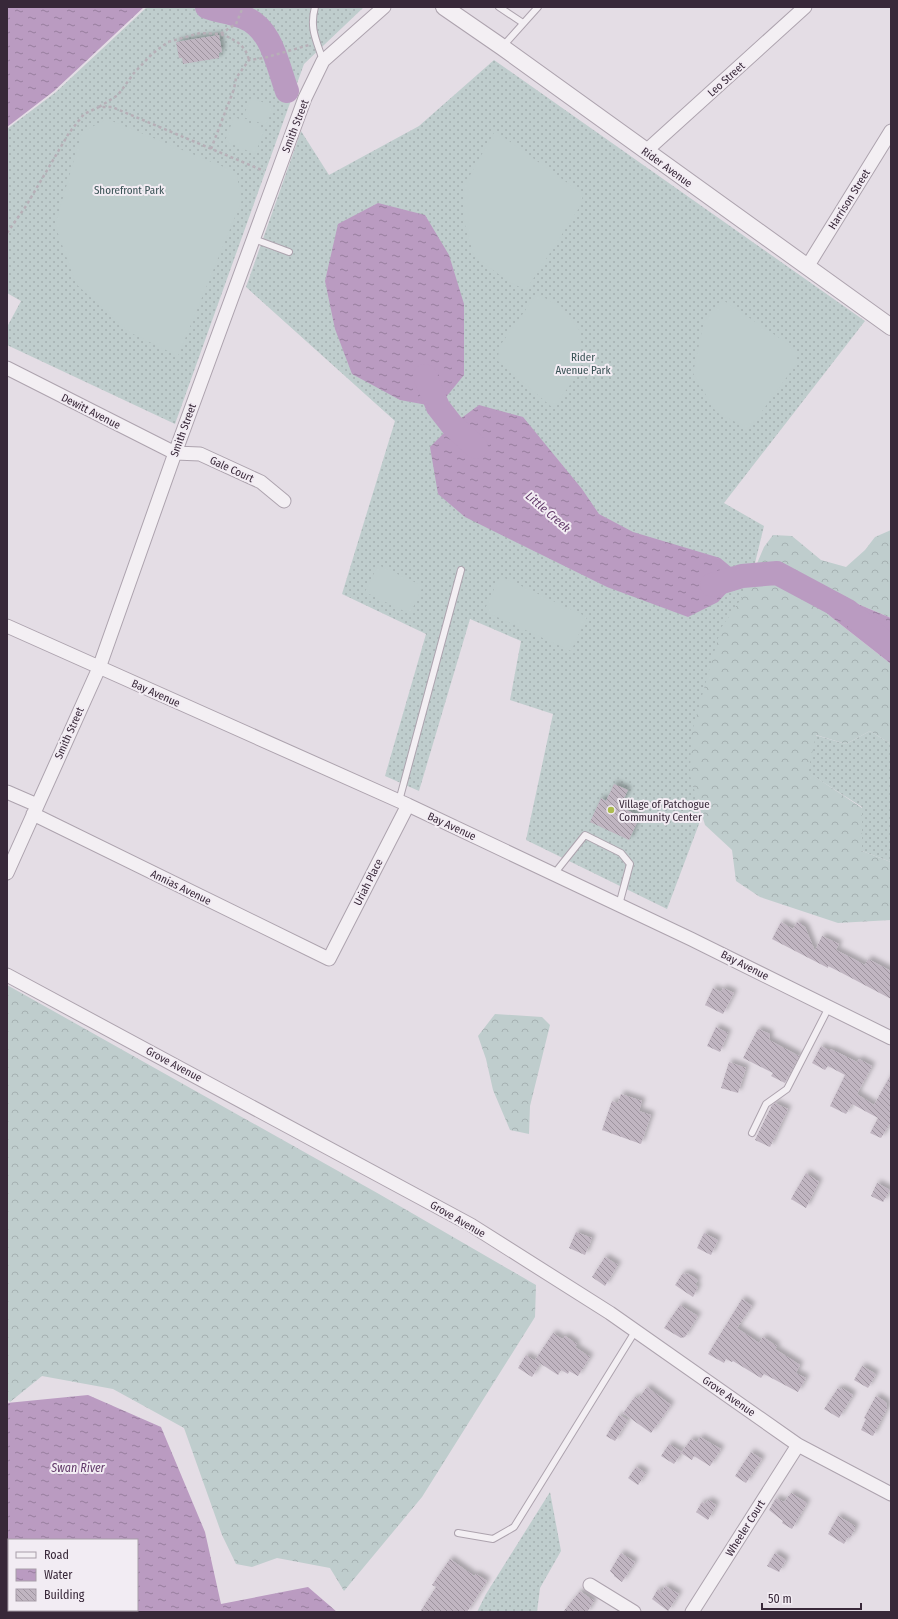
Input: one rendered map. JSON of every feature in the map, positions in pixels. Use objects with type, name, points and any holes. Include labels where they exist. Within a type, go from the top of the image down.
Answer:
[{"type":"street","name":"Smith Street","points":[[7,873],[99,668],[175,453],[305,98],[323,61],[384,7]]},
{"type":"street","name":"Rider Avenue","points":[[444,7],[502,47],[891,327]]},
{"type":"street","name":"Leo Street","points":[[646,152],[805,7]]},
{"type":"street","name":"Harrison Street","points":[[807,267],[891,131]]},
{"type":"street","name":"Dewitt Avenue","points":[[7,368],[175,453]]},
{"type":"street","name":"Gale Court","points":[[175,453],[200,454],[261,482],[284,500]]},
{"type":"street","name":"Bay Avenue","points":[[7,626],[403,803],[619,904],[891,1038]]},
{"type":"street","name":"Annias Avenue","points":[[7,792],[35,810],[329,959]]},
{"type":"street","name":"Uriah Place","points":[[329,959],[403,803]]},
{"type":"street","name":"Grove Avenue","points":[[7,975],[470,1225],[636,1330],[798,1445],[891,1494]]},
{"type":"street","name":"Wheeler Court","points":[[692,1612],[798,1445]]},
{"type":"street","points":[[590,1585],[634,1612]]},
{"type":"lane","points":[[315,7],[313,25],[316,44],[323,61]]},
{"type":"lane","points":[[499,7],[523,24]]},
{"type":"lane","points":[[502,47],[538,7]]},
{"type":"lane","points":[[254,239],[288,252]]},
{"type":"lane","points":[[403,803],[461,570]]},
{"type":"lane","points":[[554,874],[585,834],[621,853],[630,864],[619,904]]},
{"type":"lane","points":[[752,1133],[766,1104],[787,1089],[828,1007]]},
{"type":"lane","points":[[458,1533],[493,1539],[514,1527],[636,1330]]},
{"type":"path","points":[[220,34],[236,24],[243,7]]},
{"type":"path","points":[[7,233],[26,206],[69,133],[84,114],[99,107],[118,95],[134,73],[152,54],[168,42],[200,34],[220,34],[237,40],[247,51],[249,60]]},
{"type":"path","points":[[211,149],[234,89],[236,78],[249,60],[264,58],[316,44]]},
{"type":"path","points":[[99,107],[112,107],[264,171]]},
{"type":"green space","name":"Shorefront Park","points":[[147,7],[364,7],[304,64],[175,424],[7,345],[7,327],[21,301],[7,293],[7,129],[56,92]]},
{"type":"green space","name":"Rider Avenue Park","points":[[494,60],[865,321],[724,503],[764,526],[746,600],[697,734],[699,824],[667,909],[526,840],[553,714],[510,700],[521,641],[470,619],[419,791],[385,776],[426,634],[342,594],[395,421],[246,287],[301,131],[329,175],[419,126]]},
{"type":"green space","points":[[251,98],[273,106],[266,125],[243,117]]},
{"type":"green space","points":[[234,117],[265,129],[255,154],[225,141]]},
{"type":"green space","points":[[107,119],[236,172],[242,200],[178,356],[129,332],[76,284],[55,225],[82,132]]},
{"type":"green space","points":[[495,131],[583,194],[581,205],[526,290],[509,282],[474,256],[463,218],[465,184]]},
{"type":"green space","points":[[537,294],[562,307],[580,331],[581,370],[553,408],[498,361],[499,347]]},
{"type":"green space","points":[[723,300],[797,350],[797,363],[749,429],[716,412],[693,373],[704,321]]},
{"type":"green space","points":[[891,530],[891,618],[834,594],[817,602],[830,616],[891,664],[891,744],[870,731],[846,744],[816,735],[808,772],[862,808],[862,851],[891,862],[891,920],[838,923],[760,897],[736,881],[732,850],[705,825],[690,776],[691,735],[721,628],[743,596],[764,547],[773,535],[792,536],[821,560],[846,567],[865,550],[875,537]]},
{"type":"green space","points":[[378,565],[423,586],[410,614],[365,592]]},
{"type":"green space","points":[[500,576],[587,617],[571,651],[484,611]]},
{"type":"green space","points":[[870,731],[891,744],[891,862],[862,851],[862,807],[807,772],[815,735],[846,744]]},
{"type":"green space","points":[[7,985],[379,1194],[536,1285],[535,1317],[422,1497],[344,1591],[330,1568],[277,1558],[252,1567],[236,1564],[222,1535],[184,1428],[113,1389],[42,1376],[10,1402],[7,1399]]},
{"type":"green space","points":[[495,1014],[542,1017],[550,1025],[530,1106],[529,1134],[510,1130],[493,1090],[486,1059],[478,1036]]},
{"type":"green space","points":[[550,1492],[561,1551],[540,1588],[537,1612],[477,1612],[486,1594]]},
{"type":"water","points":[[7,7],[144,7],[54,91],[7,127]]},
{"type":"water","points":[[378,203],[425,215],[449,255],[464,304],[464,375],[438,407],[400,400],[352,374],[335,329],[325,281],[338,224]]},
{"type":"water","points":[[479,405],[523,417],[582,489],[599,514],[633,532],[720,558],[742,576],[718,602],[688,617],[607,587],[465,517],[438,494],[430,447],[452,425]]},
{"type":"water","points":[[834,594],[891,618],[891,664],[830,616],[816,602]]},
{"type":"water","name":"Swan River","points":[[88,1395],[161,1427],[205,1532],[221,1604],[308,1587],[337,1612],[7,1612],[7,1403]]},
{"type":"building","points":[[219,35],[222,52],[219,53],[219,58],[183,64],[182,58],[179,58],[176,42]]},
{"type":"building","name":"Village of Patchogue Community Center","points":[[614,784],[628,790],[620,807],[640,816],[629,840],[590,822],[601,798],[606,801]]},
{"type":"building","points":[[781,922],[793,929],[797,922],[805,927],[815,951],[822,936],[839,944],[836,950],[865,965],[868,959],[891,971],[891,999],[772,939]]},
{"type":"building","points":[[713,988],[721,992],[723,988],[734,993],[723,1014],[705,1005]]},
{"type":"building","points":[[716,1027],[728,1033],[720,1052],[707,1046]]},
{"type":"building","points":[[758,1029],[770,1034],[769,1040],[799,1056],[785,1083],[771,1076],[773,1073],[743,1058]]},
{"type":"building","points":[[821,1046],[857,1062],[859,1059],[872,1066],[857,1094],[874,1105],[891,1074],[891,1122],[881,1138],[870,1133],[878,1118],[852,1104],[846,1114],[830,1106],[845,1075],[828,1066],[825,1070],[812,1063]]},
{"type":"building","points":[[729,1062],[746,1068],[738,1093],[721,1088]]},
{"type":"building","points":[[621,1094],[642,1101],[639,1111],[651,1115],[641,1144],[602,1130],[612,1101],[618,1103]]},
{"type":"building","points":[[775,1103],[788,1109],[770,1147],[755,1140],[772,1105]]},
{"type":"building","points":[[806,1173],[819,1182],[806,1208],[791,1199]]},
{"type":"building","points":[[877,1183],[890,1190],[883,1202],[871,1196]]},
{"type":"building","points":[[576,1232],[592,1238],[585,1255],[569,1248]]},
{"type":"building","points":[[704,1233],[718,1240],[711,1255],[697,1248]]},
{"type":"building","points":[[605,1257],[618,1265],[605,1286],[592,1277]]},
{"type":"building","points":[[683,1273],[686,1275],[687,1273],[698,1280],[695,1285],[698,1287],[693,1297],[675,1285]]},
{"type":"building","points":[[742,1299],[752,1306],[737,1328],[759,1343],[763,1337],[777,1346],[775,1349],[800,1365],[796,1373],[806,1378],[798,1392],[764,1374],[761,1378],[733,1361],[732,1362],[726,1359],[724,1363],[708,1354]]},
{"type":"building","points":[[680,1305],[698,1316],[685,1337],[681,1338],[664,1328]]},
{"type":"building","points":[[553,1333],[562,1339],[565,1336],[577,1344],[575,1347],[590,1357],[578,1376],[569,1371],[568,1374],[561,1370],[558,1375],[535,1360]]},
{"type":"building","points":[[526,1355],[540,1364],[532,1377],[518,1368]]},
{"type":"building","points":[[862,1366],[876,1374],[868,1388],[854,1380]]},
{"type":"building","points":[[647,1387],[671,1405],[651,1433],[623,1413],[635,1397],[638,1399]]},
{"type":"building","points":[[838,1388],[841,1390],[842,1388],[853,1395],[839,1418],[824,1409]]},
{"type":"building","points":[[876,1396],[886,1402],[887,1408],[873,1436],[861,1430],[866,1419],[864,1418]]},
{"type":"building","points":[[619,1415],[628,1420],[615,1441],[606,1436]]},
{"type":"building","points":[[700,1437],[721,1449],[710,1466],[694,1456],[692,1460],[681,1453],[691,1439],[697,1442]]},
{"type":"building","points":[[669,1444],[682,1452],[674,1464],[661,1456]]},
{"type":"building","points":[[751,1452],[762,1459],[746,1483],[735,1476]]},
{"type":"building","points":[[636,1467],[646,1473],[638,1485],[628,1478]]},
{"type":"building","points":[[791,1493],[807,1503],[792,1529],[782,1523],[783,1521],[769,1510],[776,1498],[784,1502]]},
{"type":"building","points":[[708,1500],[716,1505],[708,1520],[696,1512],[702,1502],[705,1504]]},
{"type":"building","points":[[838,1516],[855,1526],[850,1538],[848,1537],[844,1544],[828,1534]]},
{"type":"building","points":[[621,1553],[635,1562],[622,1582],[610,1571]]},
{"type":"building","points":[[775,1553],[786,1560],[779,1572],[767,1566]]},
{"type":"building","points":[[450,1559],[474,1576],[476,1574],[487,1581],[467,1612],[420,1612],[436,1587],[432,1585]]},
{"type":"building","points":[[665,1586],[679,1594],[668,1611],[652,1599],[658,1589],[662,1592]]},
{"type":"building","points":[[580,1591],[594,1601],[588,1611],[589,1612],[563,1612]]},
{"type":"waterway","name":"Little Creek","points":[[207,7],[243,17],[253,22],[261,29],[272,48],[287,91]]},
{"type":"waterway","name":"Little Creek","points":[[425,376],[438,407],[452,425],[476,447]]},
{"type":"waterway","name":"Little Creek","points":[[712,585],[742,576],[777,573],[848,611],[891,648]]},
{"type":"place","name":"Village of Patchogue Community Center","points":[[611,810]]}]
